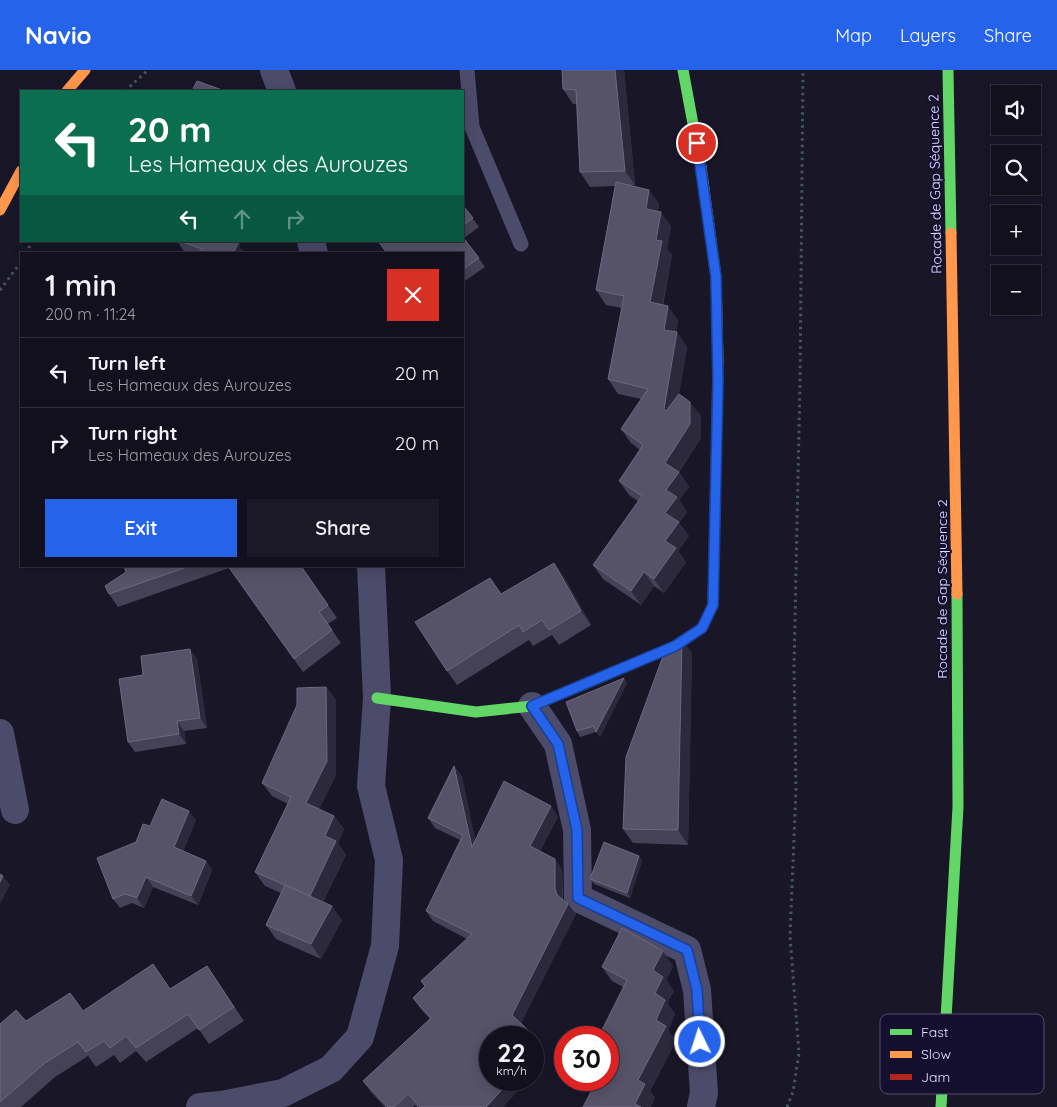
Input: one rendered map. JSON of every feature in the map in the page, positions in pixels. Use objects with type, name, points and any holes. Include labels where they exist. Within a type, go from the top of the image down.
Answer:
[{"type":"main road","points":[[68,90],[85,70]]},
{"type":"main road","points":[[377,698],[476,712],[532,706],[675,646],[702,628],[713,605],[718,382],[716,277],[700,162],[683,70]]},
{"type":"main road","name":"Rocade de Gap Séquence 2","points":[[946,1014],[958,807],[956,498],[948,70]]},
{"type":"main road","points":[[0,210],[20,173]]},
{"type":"main road","name":"Rocade de Gap Séquence 2","points":[[941,1107],[942,1094]]},
{"type":"street","points":[[274,70],[282,90]]},
{"type":"street","points":[[200,1107],[283,1093],[331,1070],[360,1036],[385,946],[389,860],[371,786],[377,698],[371,567]]},
{"type":"street","points":[[532,706],[558,744],[577,830],[578,898],[687,950],[697,990],[704,1093],[701,1107]]},
{"type":"street","points":[[0,734],[15,810]]},
{"type":"lane","points":[[467,70],[472,127],[521,244]]},
{"type":"path","points":[[126,90],[148,70]]},
{"type":"path","points":[[787,1107],[793,1092],[799,1053],[790,936],[796,789],[794,667],[800,384],[803,70]]},
{"type":"path","points":[[0,290],[20,263]]},
{"type":"building","points":[[562,70],[615,70],[625,171],[580,172],[576,90],[563,89]]},
{"type":"building","points":[[197,81],[222,90],[192,90]]},
{"type":"building","points":[[616,182],[649,190],[646,209],[661,212],[656,240],[662,241],[650,302],[668,306],[664,330],[677,332],[664,409],[666,411],[679,394],[690,402],[690,424],[665,463],[679,472],[666,490],[677,497],[665,513],[679,522],[665,541],[676,548],[654,579],[644,572],[631,591],[593,565],[642,496],[619,481],[643,445],[621,429],[648,389],[608,379],[624,296],[596,290]]},
{"type":"building","points":[[464,207],[473,218],[464,225]]},
{"type":"building","points":[[464,239],[479,258],[464,269],[464,252],[386,252],[379,242],[464,242]]},
{"type":"building","points":[[183,242],[238,243],[234,252],[201,252],[202,249]]},
{"type":"building","points":[[554,563],[581,611],[549,630],[542,620],[523,632],[519,625],[447,671],[415,622],[490,578],[501,594]]},
{"type":"building","points":[[124,567],[187,567],[109,594],[105,586],[126,572]]},
{"type":"building","points":[[229,567],[302,567],[328,605],[319,612],[332,630],[294,659]]},
{"type":"building","points":[[682,639],[678,830],[623,829],[626,757],[666,648]]},
{"type":"building","points":[[190,649],[200,718],[177,721],[179,734],[128,742],[119,679],[143,675],[141,656]]},
{"type":"building","points":[[624,678],[596,732],[594,726],[577,731],[566,702]]},
{"type":"building","points":[[326,687],[327,761],[306,803],[334,816],[325,836],[336,841],[310,896],[255,872],[291,797],[262,783],[297,705],[297,688]]},
{"type":"building","points":[[454,766],[472,847],[504,781],[551,806],[530,846],[555,859],[555,888],[557,895],[568,904],[512,1015],[524,1026],[479,1026],[479,1091],[501,1091],[486,1107],[420,1107],[408,1094],[394,1107],[388,1107],[363,1081],[431,1018],[413,998],[425,986],[421,981],[472,934],[426,911],[463,835],[428,818]]},
{"type":"building","points":[[162,799],[189,811],[174,847],[206,861],[191,896],[146,877],[137,898],[125,894],[113,899],[97,858],[136,842],[143,824],[150,826]]},
{"type":"building","points":[[604,842],[639,856],[627,893],[590,879]]},
{"type":"building","points":[[285,885],[332,906],[311,944],[266,925]]},
{"type":"building","points":[[622,928],[663,951],[653,970],[663,977],[655,993],[665,1000],[656,1020],[666,1026],[638,1080],[645,1084],[635,1104],[641,1107],[583,1107],[591,1091],[619,1091],[619,1026],[604,1026],[627,980],[602,967]]},
{"type":"building","points":[[153,964],[170,989],[207,966],[234,1007],[199,1030],[188,1014],[136,1048],[126,1036],[110,1048],[104,1041],[86,1052],[78,1042],[45,1063],[0,1102],[0,1024],[16,1010],[26,1021],[70,993],[83,1011]]},
{"type":"traffic: fast","points":[[683,70],[701,167]]},
{"type":"traffic: fast","points":[[948,70],[951,233]]},
{"type":"traffic: fast","points":[[946,1014],[958,807],[957,594]]},
{"type":"traffic: fast","points":[[377,698],[476,712],[532,706],[635,663]]},
{"type":"traffic: fast","points":[[941,1107],[942,1094]]},
{"type":"traffic: slow","points":[[68,90],[85,70]]},
{"type":"traffic: slow","points":[[701,167],[716,277],[718,362]]},
{"type":"traffic: slow","points":[[0,210],[20,173]]},
{"type":"traffic: slow","points":[[951,233],[957,594]]},
{"type":"traffic: jam","points":[[635,663],[675,646],[702,628],[713,605],[718,362]]},
{"type":"route","points":[[697,143],[716,277],[718,382],[713,605],[702,628],[675,646],[532,706],[558,744],[577,830],[578,898],[687,950],[697,990],[700,1042]]}]
